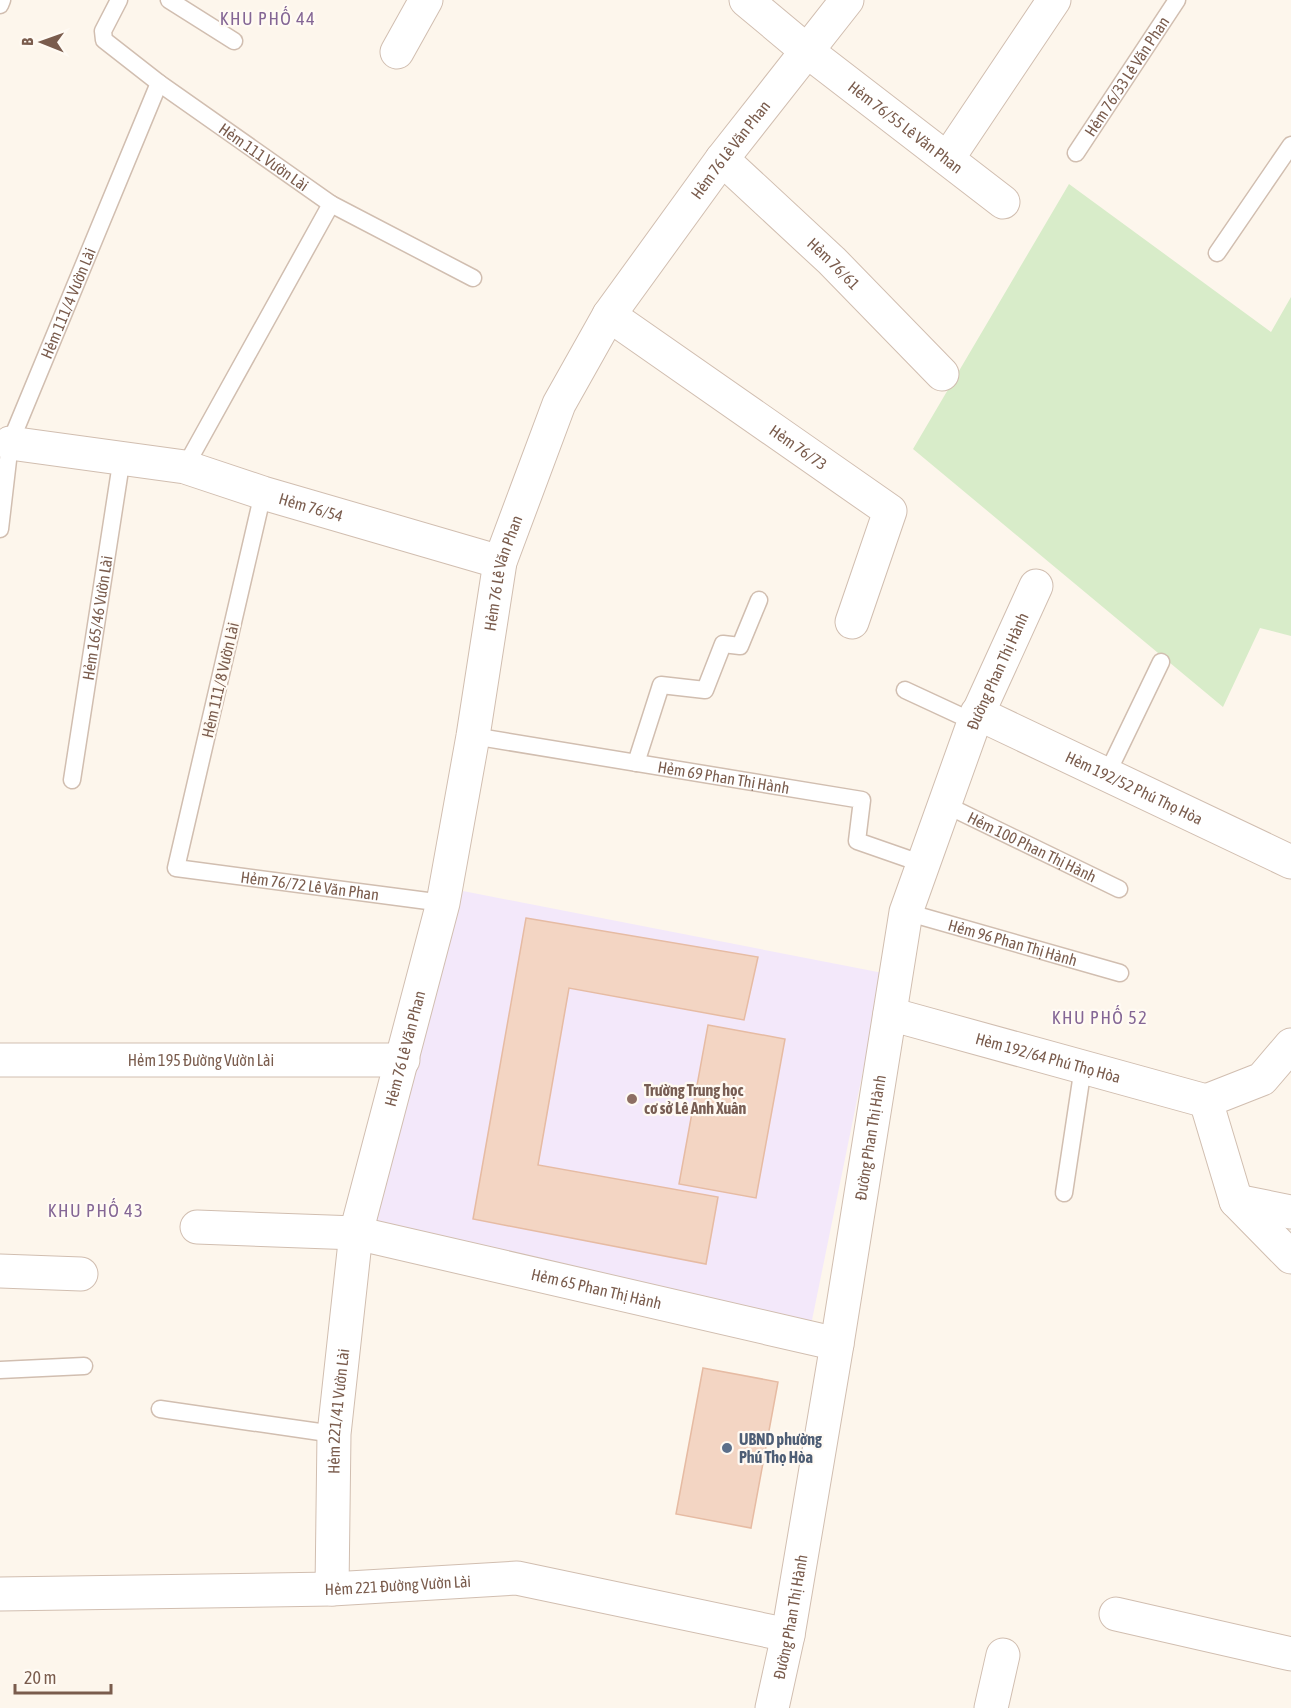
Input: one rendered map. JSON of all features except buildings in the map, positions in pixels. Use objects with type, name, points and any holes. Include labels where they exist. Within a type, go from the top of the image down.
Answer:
[{"type":"street","name":"Hẻm 76/55 Lê Văn Phan","points":[[746,0],[807,51],[1003,202]]},
{"type":"street","name":"Hẻm 76 Lê Văn Phan","points":[[357,1233],[443,903],[473,736],[500,562],[559,404],[609,315],[722,159],[847,0]]},
{"type":"street","points":[[948,158],[1054,0]]},
{"type":"street","points":[[397,52],[424,1]]},
{"type":"street","name":"Hẻm 76/61","points":[[722,159],[832,261],[942,374]]},
{"type":"street","name":"Hẻm 76/73","points":[[609,315],[890,511],[852,622]]},
{"type":"street","name":"Hẻm 76/54","points":[[5,442],[185,467],[263,493],[500,562]]},
{"type":"street","name":"Đường Phan Thị Hành","points":[[772,1708],[788,1635],[837,1344],[906,912],[976,718],[1036,586]]},
{"type":"street","name":"Hẻm 192/52 Phú Thọ Hòa","points":[[976,718],[1107,774],[1291,862]]},
{"type":"street","name":"Hẻm 192/64 Phú Thọ Hòa","points":[[890,1014],[1206,1101]]},
{"type":"street","points":[[1291,1046],[1262,1079],[1206,1101],[1236,1201],[1291,1257]]},
{"type":"street","name":"Hẻm 195 Đường Vườn Lài","points":[[0,1060],[403,1060]]},
{"type":"street","points":[[1236,1201],[1291,1212]]},
{"type":"street","name":"Hẻm 65 Phan Thị Hành","points":[[197,1227],[357,1233],[837,1344]]},
{"type":"street","name":"Hẻm 221/41 Vườn Lài","points":[[332,1589],[334,1434],[357,1233]]},
{"type":"street","points":[[0,1271],[81,1274]]},
{"type":"street","name":"Hẻm 221 Đường Vườn Lài","points":[[0,1594],[332,1589],[517,1578],[788,1635]]},
{"type":"street","points":[[1116,1614],[1291,1654]]},
{"type":"street","points":[[991,1708],[1003,1655]]},
{"type":"lane","points":[[0,5],[2,0]]},
{"type":"lane","name":"Hẻm 111 Vườn Lài","points":[[119,0],[104,31],[104,40],[159,83],[331,204],[473,278]]},
{"type":"lane","points":[[169,0],[234,41]]},
{"type":"lane","name":"Hẻm 76/33 Lê Văn Phan","points":[[1076,153],[1177,0]]},
{"type":"lane","name":"Hẻm 111/4 Vườn Lài","points":[[0,529],[5,442],[159,83]]},
{"type":"lane","points":[[1217,253],[1291,145]]},
{"type":"lane","points":[[185,467],[331,204]]},
{"type":"lane","name":"Hẻm 165/46 Vườn Lài","points":[[72,780],[122,457]]},
{"type":"lane","name":"Hẻm 111/8 Vườn Lài","points":[[176,868],[263,493]]},
{"type":"lane","points":[[636,763],[661,685],[705,690],[723,644],[740,646],[759,600]]},
{"type":"lane","points":[[1107,774],[1161,662]]},
{"type":"lane","points":[[905,690],[976,718]]},
{"type":"lane","name":"Hẻm 69 Phan Thị Hành","points":[[473,736],[862,800],[857,841],[923,864]]},
{"type":"lane","name":"Hẻm 100 Phan Thị Hành","points":[[944,804],[1119,889]]},
{"type":"lane","name":"Hẻm 76/72 Lê Văn Phan","points":[[176,868],[443,903]]},
{"type":"lane","name":"Hẻm 96 Phan Thị Hành","points":[[906,912],[1120,973]]},
{"type":"lane","points":[[1064,1194],[1083,1067]]},
{"type":"lane","points":[[0,1370],[84,1366]]},
{"type":"lane","points":[[160,1408],[334,1434]]},
{"type":"shaded area","name":"Trường Trung học cơ sở Lê Anh Xuân","points":[[463,891],[883,973],[811,1325],[373,1224]]},
{"type":"green space","points":[[1069,184],[1271,332],[1291,297],[1291,636],[1260,628],[1223,707],[913,449]]},
{"type":"place","name":"Trường Trung học cơ sở Lê Anh Xuân","points":[[632,1099]]},
{"type":"place","name":"UBND phường Phú Thọ Hòa","points":[[727,1448]]},
{"type":"district","name":"KHU PHỐ 44","points":[[268,18]]},
{"type":"district","name":"KHU PHỐ 52","points":[[1100,1017]]},
{"type":"district","name":"KHU PHỐ 43","points":[[96,1210]]}]
